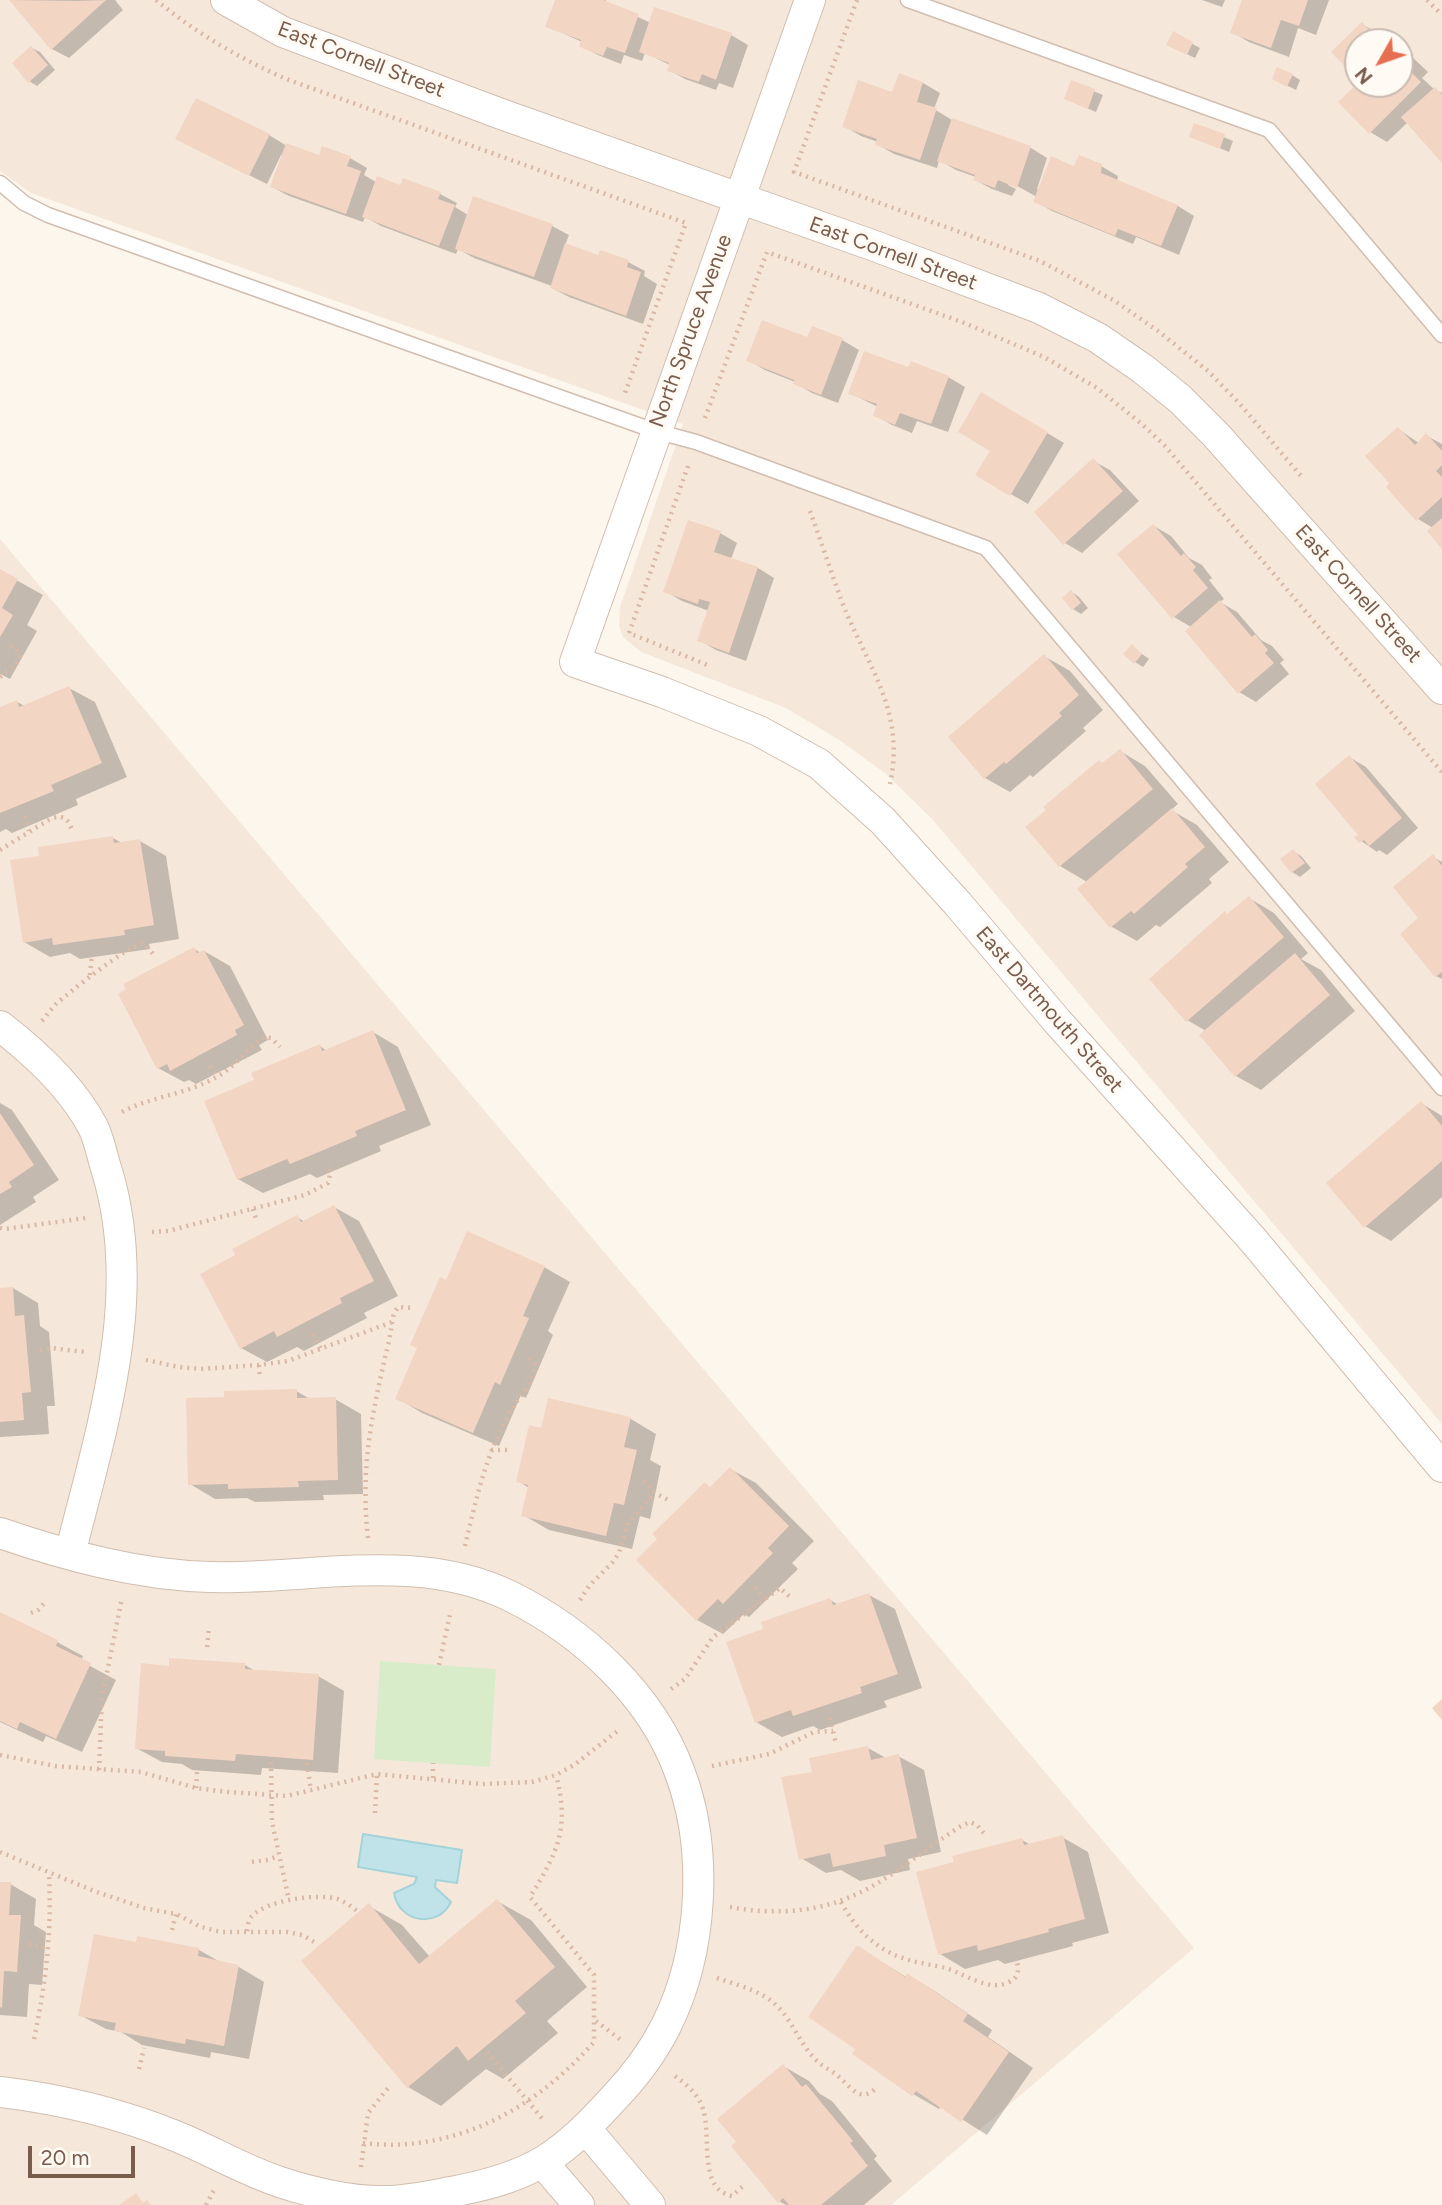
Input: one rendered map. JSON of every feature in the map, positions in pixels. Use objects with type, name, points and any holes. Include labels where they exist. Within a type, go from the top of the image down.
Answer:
[{"type":"street","name":"East Cornell Street","points":[[226,0],[283,32],[501,114],[1039,308],[1098,338],[1180,399],[1216,435],[1442,689]]},
{"type":"street","name":"North Spruce Avenue","points":[[575,662],[810,0]]},
{"type":"street","name":"East Dartmouth Street","points":[[575,662],[662,692],[759,731],[819,764],[883,821],[1253,1240],[1442,1467]]},
{"type":"street","points":[[0,1026],[24,1044],[68,1090],[93,1128],[114,1195],[118,1224],[120,1317],[115,1355],[102,1423],[70,1554]]},
{"type":"street","points":[[0,1533],[70,1554],[149,1572],[209,1577],[412,1570],[458,1577],[507,1594],[582,1640],[620,1676],[665,1741],[681,1773],[697,1850],[699,1899],[694,1941],[667,2025],[638,2071],[565,2146],[519,2175],[493,2183],[386,2202],[338,2196],[279,2182],[210,2150],[128,2118],[46,2097],[0,2092]]},
{"type":"street","points":[[565,2146],[579,2205]]},
{"type":"street","points":[[565,2146],[650,2205]]},
{"type":"lane","points":[[908,0],[1269,130],[1442,335]]},
{"type":"lane","points":[[0,183],[24,204],[48,215],[655,431],[696,442],[985,548],[1442,1088]]},
{"type":"path","points":[[156,0],[185,24],[243,60],[286,79],[686,223],[617,417]]},
{"type":"path","points":[[1427,0],[1442,16]]},
{"type":"path","points":[[710,666],[629,633],[767,252],[962,322],[1044,357],[1097,388],[1165,446],[1442,772]]},
{"type":"path","points":[[808,483],[807,501],[843,603],[884,693],[894,733],[895,761],[883,821]]},
{"type":"path","points":[[0,677],[16,664],[20,656],[16,649],[9,645]]},
{"type":"path","points":[[25,816],[29,831]]},
{"type":"path","points":[[0,850],[52,818],[61,816],[67,819],[72,830]]},
{"type":"path","points":[[24,1044],[57,1004],[90,976],[139,944],[153,954]]},
{"type":"path","points":[[90,976],[92,954]]},
{"type":"path","points":[[93,1128],[137,1103],[187,1091],[217,1077],[264,1037],[271,1038],[280,1047]]},
{"type":"path","points":[[210,1066],[217,1077]]},
{"type":"path","points":[[0,1228],[67,1222],[118,1224],[168,1231],[321,1188],[328,1183],[328,1163]]},
{"type":"path","points":[[253,1209],[257,1222]]},
{"type":"path","points":[[371,1570],[364,1493],[365,1462],[392,1322],[398,1307],[412,1308]]},
{"type":"path","points":[[40,1350],[63,1349],[179,1367],[225,1369],[288,1361],[392,1322]]},
{"type":"path","points":[[313,1334],[321,1349]]},
{"type":"path","points":[[439,1665],[458,1577],[491,1450],[512,1408],[535,1373],[535,1364],[527,1356]]},
{"type":"path","points":[[259,1366],[260,1378]]},
{"type":"path","points":[[491,1450],[511,1450]]},
{"type":"path","points":[[644,1480],[655,1493],[670,1501]]},
{"type":"path","points":[[563,1628],[589,1586],[602,1575],[619,1553],[628,1523],[655,1493]]},
{"type":"path","points":[[99,1770],[102,1698],[128,1568]]},
{"type":"path","points":[[755,1587],[764,1599]]},
{"type":"path","points":[[0,1755],[55,1766],[141,1772],[196,1788],[287,1796],[376,1774],[482,1784],[532,1782],[556,1775],[589,1755],[643,1707],[685,1679],[713,1637],[764,1599],[780,1588],[791,1598]]},
{"type":"path","points":[[31,1613],[38,1610],[45,1601]]},
{"type":"path","points":[[208,1647],[209,1628]]},
{"type":"path","points":[[830,1718],[836,1744]]},
{"type":"path","points":[[681,1773],[769,1754],[788,1746],[800,1737],[814,1732],[833,1731]]},
{"type":"path","points":[[271,1762],[272,1822],[289,1900]]},
{"type":"path","points":[[307,1763],[311,1791]]},
{"type":"path","points":[[433,1763],[433,1778]]},
{"type":"path","points":[[196,1788],[197,1772]]},
{"type":"path","points":[[376,1774],[376,1813]]},
{"type":"path","points":[[363,2143],[409,2145],[460,2135],[489,2123],[528,2102],[575,2064],[594,2042],[594,1975],[530,1897],[555,1851],[562,1824],[564,1810],[556,1775]]},
{"type":"path","points":[[699,1899],[750,1911],[802,1910],[841,1902],[889,1876],[961,1826],[970,1822],[977,1825],[986,1836]]},
{"type":"path","points":[[0,1852],[144,1908],[176,1914],[201,1927],[221,1932],[288,1932],[302,1935],[318,1944]]},
{"type":"path","points":[[252,1862],[278,1856]]},
{"type":"path","points":[[34,2039],[46,1981],[51,1912],[49,1873]]},
{"type":"path","points":[[247,1931],[248,1922],[253,1915],[289,1900],[323,1896],[337,1899],[357,1911]]},
{"type":"path","points":[[841,1902],[862,1932],[883,1949],[921,1965],[942,1967],[993,1986],[1015,1979],[1019,1969],[1016,1959]]},
{"type":"path","points":[[172,1930],[176,1914]]},
{"type":"path","points":[[29,1944],[48,1948]]},
{"type":"path","points":[[686,1968],[763,1996],[784,2013],[814,2058],[837,2075],[853,2092],[863,2095],[875,2089]]},
{"type":"path","points":[[139,2069],[144,2048]]},
{"type":"path","points":[[486,2052],[565,2146]]},
{"type":"path","points":[[647,2057],[688,2085],[698,2097],[704,2111],[708,2171],[713,2183],[723,2194],[732,2196],[744,2185]]},
{"type":"path","points":[[360,2199],[363,2143],[368,2113],[389,2087]]},
{"type":"shaded area","points":[[0,0],[1442,0],[1442,1424],[932,819],[886,774],[841,741],[786,708],[641,652],[623,637],[619,626],[620,607],[683,424],[31,193],[0,171]]},
{"type":"shaded area","points":[[0,539],[1194,1948],[891,2205],[0,2205]]},
{"type":"green space","points":[[380,1661],[496,1669],[490,1767],[374,1759]]},
{"type":"water","points":[[363,1834],[462,1850],[457,1883],[436,1880],[435,1887],[451,1902],[445,1911],[429,1919],[420,1919],[403,1911],[394,1893],[414,1884],[417,1877],[358,1867]]},
{"type":"building","points":[[9,0],[76,1],[106,0],[51,50]]},
{"type":"building","points":[[555,0],[603,0],[639,14],[625,53],[607,47],[603,56],[579,47],[581,40],[545,27]]},
{"type":"building","points":[[1242,0],[1308,0],[1299,26],[1281,20],[1271,48],[1230,33]]},
{"type":"building","points":[[654,7],[732,33],[716,80],[702,74],[699,82],[667,71],[669,63],[639,52]]},
{"type":"building","points":[[1362,22],[1368,28],[1356,28]]},
{"type":"building","points":[[1173,31],[1193,42],[1187,55],[1166,45]]},
{"type":"building","points":[[1344,39],[1344,65],[1331,52]]},
{"type":"building","points":[[31,46],[48,65],[28,83],[12,63]]},
{"type":"building","points":[[1277,67],[1293,74],[1287,87],[1272,79]]},
{"type":"building","points":[[899,73],[923,82],[917,102],[937,108],[920,160],[875,145],[877,139],[842,127],[858,80],[892,92]]},
{"type":"building","points":[[1414,75],[1421,82],[1414,89]]},
{"type":"building","points":[[1071,80],[1095,89],[1088,109],[1064,99]]},
{"type":"building","points":[[1435,87],[1442,95],[1442,163],[1401,117]]},
{"type":"building","points":[[1344,96],[1405,98],[1369,134],[1338,102]]},
{"type":"building","points":[[196,98],[270,134],[249,176],[175,139]]},
{"type":"building","points":[[952,118],[1031,146],[1017,188],[998,180],[995,188],[973,180],[975,175],[937,161]]},
{"type":"building","points":[[1194,123],[1225,134],[1220,149],[1189,137]]},
{"type":"building","points":[[286,143],[319,155],[322,146],[351,156],[347,166],[361,171],[346,214],[270,187]]},
{"type":"building","points":[[1079,155],[1102,164],[1101,173],[1178,205],[1161,246],[1118,229],[1115,236],[1033,202],[1051,156],[1074,166]]},
{"type":"building","points":[[377,176],[400,185],[403,178],[441,192],[438,199],[455,205],[439,246],[362,217]]},
{"type":"building","points":[[473,196],[553,224],[534,277],[455,249]]},
{"type":"building","points":[[565,243],[598,255],[600,250],[629,260],[627,267],[641,272],[626,316],[550,288]]},
{"type":"building","points":[[762,320],[807,337],[812,326],[843,338],[821,395],[793,384],[794,380],[746,361]]},
{"type":"building","points":[[864,351],[908,367],[911,361],[949,376],[931,424],[900,413],[895,425],[873,416],[877,404],[848,394]]},
{"type":"building","points":[[981,392],[1048,432],[1010,496],[975,475],[990,451],[958,432]]},
{"type":"building","points":[[1398,427],[1415,445],[1426,433],[1442,451],[1442,465],[1436,471],[1442,477],[1442,497],[1416,521],[1386,487],[1389,483],[1365,456]]},
{"type":"building","points":[[1093,458],[1123,491],[1063,545],[1034,512]]},
{"type":"building","points":[[1442,518],[1442,549],[1427,531]]},
{"type":"building","points":[[688,520],[721,531],[714,552],[758,567],[729,653],[697,641],[710,602],[699,599],[698,604],[663,592]]},
{"type":"building","points":[[1153,524],[1181,556],[1184,553],[1196,567],[1193,570],[1208,588],[1172,619],[1117,554]]},
{"type":"building","points":[[0,569],[18,579],[2,608],[13,615],[0,637]]},
{"type":"building","points":[[1071,590],[1081,603],[1072,610],[1062,598]]},
{"type":"building","points":[[1220,600],[1252,637],[1255,634],[1268,650],[1265,653],[1274,663],[1238,694],[1185,631]]},
{"type":"building","points":[[1132,644],[1142,654],[1134,664],[1123,654]]},
{"type":"building","points":[[1044,654],[1079,695],[1059,713],[1062,716],[1006,764],[1004,762],[984,779],[948,737]]},
{"type":"building","points":[[69,686],[102,763],[51,785],[54,791],[0,813],[0,707],[17,700],[19,707]]},
{"type":"building","points":[[1120,749],[1153,789],[1059,867],[1025,827],[1046,810],[1043,807],[1099,760],[1102,763]]},
{"type":"building","points":[[1349,755],[1402,818],[1369,846],[1364,840],[1359,843],[1354,837],[1358,835],[1315,784]]},
{"type":"building","points":[[1172,808],[1205,847],[1185,864],[1188,867],[1134,914],[1131,911],[1110,928],[1077,889]]},
{"type":"building","points":[[113,836],[114,843],[140,839],[154,925],[124,930],[125,935],[53,945],[52,938],[23,943],[10,860],[39,856],[38,847]]},
{"type":"building","points":[[1293,849],[1305,863],[1291,873],[1280,859]]},
{"type":"building","points":[[1433,854],[1442,866],[1442,972],[1435,977],[1400,934],[1418,918],[1393,887]]},
{"type":"building","points":[[1249,896],[1284,937],[1186,1022],[1149,979],[1225,911],[1227,914]]},
{"type":"building","points":[[194,947],[197,953],[204,950],[244,1025],[235,1030],[237,1035],[170,1071],[167,1064],[157,1069],[118,994],[126,989],[123,984]]},
{"type":"building","points":[[1295,953],[1330,995],[1235,1077],[1199,1035]]},
{"type":"building","points":[[373,1030],[406,1110],[355,1131],[357,1136],[290,1164],[287,1159],[237,1180],[204,1101],[254,1080],[251,1073],[320,1044],[322,1051]]},
{"type":"building","points":[[1421,1101],[1442,1126],[1442,1161],[1364,1228],[1326,1183]]},
{"type":"building","points":[[0,1113],[34,1165],[9,1182],[12,1187],[0,1194]]},
{"type":"building","points":[[334,1205],[374,1281],[340,1298],[342,1303],[277,1337],[274,1331],[240,1349],[200,1274],[235,1255],[232,1249],[297,1215],[301,1222]]},
{"type":"building","points":[[467,1231],[545,1266],[523,1316],[529,1318],[500,1385],[495,1382],[473,1433],[395,1399],[417,1348],[410,1345],[440,1277],[446,1280]]},
{"type":"building","points":[[13,1287],[15,1316],[24,1315],[31,1392],[22,1393],[24,1420],[0,1422],[0,1288]]},
{"type":"building","points":[[297,1389],[297,1398],[336,1397],[338,1480],[298,1481],[299,1487],[228,1489],[228,1484],[188,1485],[186,1398],[224,1397],[224,1391]]},
{"type":"building","points":[[548,1398],[631,1417],[624,1447],[637,1450],[624,1505],[614,1503],[606,1536],[521,1516],[528,1485],[516,1482],[529,1425],[541,1428]]},
{"type":"building","points":[[730,1467],[789,1526],[768,1548],[773,1553],[723,1604],[718,1599],[696,1621],[636,1560],[657,1539],[652,1534],[705,1482],[710,1487]]},
{"type":"building","points":[[869,1593],[898,1674],[860,1687],[862,1693],[793,1716],[791,1710],[755,1723],[726,1642],[763,1629],[761,1622],[830,1598],[833,1605]]},
{"type":"building","points":[[0,1612],[58,1640],[56,1646],[91,1663],[56,1739],[20,1722],[17,1729],[0,1721]]},
{"type":"building","points":[[169,1658],[245,1663],[245,1669],[319,1674],[313,1760],[236,1754],[235,1761],[165,1756],[165,1751],[135,1749],[141,1663],[169,1666]]},
{"type":"building","points":[[1442,1699],[1442,1720],[1432,1708]]},
{"type":"building","points":[[868,1746],[871,1760],[899,1754],[917,1838],[884,1845],[886,1856],[833,1867],[830,1853],[799,1860],[781,1777],[812,1772],[809,1758]]},
{"type":"building","points":[[1063,1835],[1085,1919],[1048,1929],[1049,1932],[978,1951],[977,1945],[938,1955],[916,1872],[954,1862],[952,1856],[1022,1838],[1024,1845]]},
{"type":"building","points":[[0,1882],[11,1882],[9,1915],[21,1915],[17,1972],[4,1971],[2,2008],[0,2007]]},
{"type":"building","points":[[497,1899],[555,1967],[515,2001],[526,2013],[468,2061],[457,2046],[407,2088],[301,1961],[369,1903],[419,1964]]},
{"type":"building","points":[[94,1934],[136,1942],[137,1936],[199,1948],[198,1956],[239,1965],[224,2046],[186,2039],[185,2044],[114,2031],[116,2023],[78,2016]]},
{"type":"building","points":[[857,1945],[905,1977],[907,1973],[968,2014],[963,2021],[1009,2052],[961,2122],[916,2091],[912,2096],[852,2054],[855,2049],[808,2017]]},
{"type":"building","points":[[783,2064],[802,2087],[806,2084],[853,2141],[850,2143],[868,2166],[821,2205],[789,2205],[783,2198],[778,2203],[731,2146],[736,2142],[717,2119]]},
{"type":"building","points":[[136,2193],[143,2203],[147,2200],[151,2205],[119,2205]]}]
